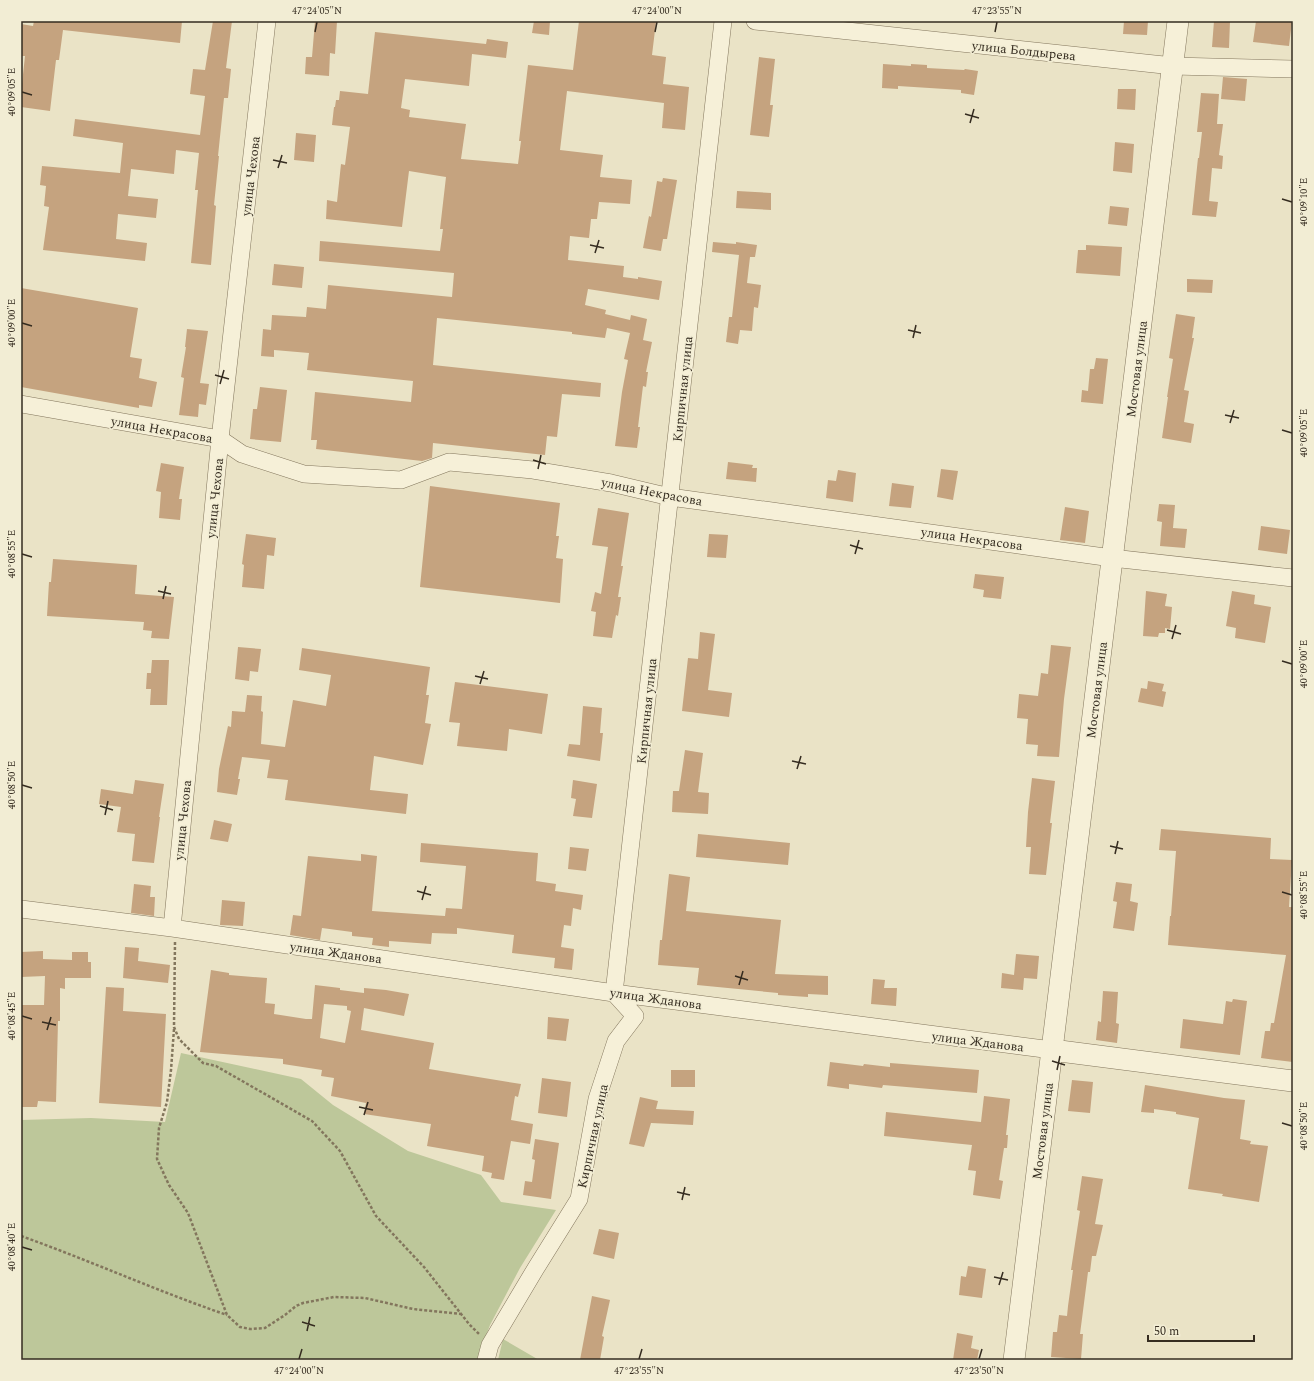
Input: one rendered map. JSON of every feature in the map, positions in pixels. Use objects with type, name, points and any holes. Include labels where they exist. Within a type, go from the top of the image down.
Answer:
[{"type":"street","name":"улица Чехова","points":[[173,928],[220,438],[267,21]]},
{"type":"street","name":"Кирпичная улица","points":[[488,1352],[536,1268],[579,1199],[597,1099],[616,1041],[635,1016],[614,993],[723,21]]},
{"type":"street","name":"улица Болдырева","points":[[755,21],[1173,66],[1293,69]]},
{"type":"street","name":"Мостовая улица","points":[[1014,1360],[1178,21]]},
{"type":"street","name":"улица Некрасова","points":[[21,404],[220,438],[242,454],[304,474],[400,480],[449,462],[541,471],[611,483],[670,497],[1112,558],[1293,578]]},
{"type":"street","name":"улица Жданова","points":[[21,908],[173,928],[614,993],[1293,1081]]},
{"type":"path","points":[[173,928],[174,1027],[171,1076],[167,1102],[159,1128],[157,1159],[169,1185],[188,1213],[227,1315]]},
{"type":"path","points":[[174,1027],[179,1039],[203,1063],[216,1066],[312,1121],[340,1151],[376,1216],[424,1267],[469,1324],[488,1352]]},
{"type":"path","points":[[21,1236],[71,1254],[132,1280],[227,1315],[240,1327],[250,1329],[265,1328],[299,1305],[334,1297],[365,1298],[414,1310],[461,1314]]},
{"type":"green space","points":[[181,1053],[301,1079],[333,1105],[408,1151],[481,1175],[501,1202],[556,1210],[520,1268],[490,1325],[477,1360],[21,1360],[21,1120],[91,1118],[165,1122]]},
{"type":"green space","points":[[503,1339],[539,1360],[498,1360]]},
{"type":"building","points":[[34,21],[182,21],[180,43],[63,30],[59,60],[56,60],[50,111],[21,107],[25,56],[21,56],[21,24],[33,26]]},
{"type":"building","points":[[213,21],[232,21],[226,68],[231,69],[228,98],[224,98],[218,156],[214,205],[216,206],[211,265],[191,263],[198,190],[195,190],[199,153],[176,150],[174,174],[131,169],[128,196],[158,199],[156,218],[118,214],[116,239],[147,243],[145,261],[43,250],[49,207],[44,206],[46,186],[40,185],[42,166],[120,173],[123,143],[73,136],[75,119],[200,135],[205,96],[190,94],[193,69],[205,70]]},
{"type":"building","points":[[315,21],[337,21],[335,54],[330,53],[329,76],[305,74],[306,57],[312,57]]},
{"type":"building","points":[[534,21],[550,21],[549,35],[532,33]]},
{"type":"building","points":[[579,21],[656,22],[652,55],[666,57],[663,84],[689,87],[685,130],[662,128],[664,103],[567,91],[560,150],[603,155],[600,177],[632,180],[630,204],[599,202],[597,219],[591,219],[589,238],[570,236],[568,260],[624,266],[623,277],[638,279],[638,277],[662,281],[659,300],[588,289],[585,305],[606,310],[605,314],[630,320],[631,315],[647,319],[643,340],[652,342],[646,372],[648,372],[646,387],[643,386],[637,448],[615,446],[628,360],[624,359],[630,333],[607,328],[605,338],[572,334],[572,332],[437,318],[433,365],[601,383],[600,397],[562,394],[557,437],[547,436],[545,455],[433,443],[432,458],[422,461],[316,449],[317,440],[311,440],[315,392],[411,402],[413,381],[307,370],[309,353],[274,350],[274,357],[261,356],[263,329],[271,330],[272,315],[306,317],[307,307],[326,309],[328,285],[452,297],[454,273],[319,261],[320,241],[440,251],[443,229],[440,229],[446,177],[409,171],[402,227],[326,219],[327,200],[337,202],[341,164],[345,165],[350,127],[332,125],[334,107],[336,100],[339,100],[340,91],[368,94],[375,32],[486,44],[487,39],[508,42],[506,58],[472,54],[469,86],[405,79],[401,108],[410,110],[409,117],[466,124],[461,159],[518,164],[521,141],[519,141],[528,65],[573,70]]},
{"type":"building","points":[[1124,21],[1148,21],[1147,35],[1123,34]]},
{"type":"building","points":[[1214,21],[1230,21],[1229,48],[1212,47]]},
{"type":"building","points":[[1256,21],[1292,21],[1289,46],[1253,42]]},
{"type":"building","points":[[759,57],[775,59],[770,105],[773,105],[769,137],[750,135]]},
{"type":"building","points":[[883,64],[911,66],[911,64],[927,65],[927,68],[965,69],[978,71],[974,95],[961,93],[961,90],[898,86],[898,89],[882,88]]},
{"type":"building","points":[[1223,77],[1247,79],[1245,101],[1221,99]]},
{"type":"building","points":[[1118,89],[1136,89],[1135,110],[1117,109]]},
{"type":"building","points":[[1201,93],[1219,94],[1217,124],[1223,124],[1219,155],[1223,156],[1222,169],[1212,168],[1209,201],[1218,202],[1216,217],[1192,215],[1202,132],[1197,132]]},
{"type":"building","points":[[296,133],[316,135],[314,162],[294,160]]},
{"type":"building","points":[[1115,142],[1134,144],[1132,173],[1113,171]]},
{"type":"building","points":[[663,178],[677,180],[667,239],[663,239],[661,251],[643,248],[649,216],[651,217],[657,181],[662,182]]},
{"type":"building","points":[[737,191],[771,193],[771,210],[736,208]]},
{"type":"building","points":[[1110,206],[1129,208],[1127,226],[1108,224]]},
{"type":"building","points":[[713,242],[736,244],[736,242],[757,245],[755,257],[750,257],[747,283],[761,285],[758,308],[754,307],[752,331],[740,330],[738,344],[726,342],[729,317],[732,317],[739,255],[712,252]]},
{"type":"building","points":[[1086,245],[1122,247],[1120,276],[1076,273],[1078,250],[1086,250]]},
{"type":"building","points":[[274,264],[304,267],[302,288],[272,285]]},
{"type":"building","points":[[1187,279],[1213,280],[1212,293],[1187,292]]},
{"type":"building","points":[[21,288],[138,308],[130,357],[142,359],[139,378],[157,382],[152,407],[139,405],[139,408],[21,387]]},
{"type":"building","points":[[1176,314],[1195,317],[1192,338],[1194,338],[1184,390],[1189,391],[1184,422],[1194,424],[1191,443],[1162,438],[1173,359],[1169,358]]},
{"type":"building","points":[[187,329],[208,331],[200,383],[209,384],[206,405],[199,404],[198,417],[179,415],[184,378],[181,377],[186,347]]},
{"type":"building","points":[[1096,358],[1108,359],[1103,404],[1081,402],[1082,390],[1088,391],[1090,369],[1094,369]]},
{"type":"building","points":[[260,387],[287,390],[281,442],[250,439],[253,409],[257,409]]},
{"type":"building","points":[[728,462],[753,465],[752,468],[757,468],[756,482],[726,479]]},
{"type":"building","points":[[161,463],[184,467],[179,499],[182,499],[180,520],[159,518],[161,492],[156,491]]},
{"type":"building","points":[[941,469],[958,471],[953,500],[937,497]]},
{"type":"building","points":[[838,470],[856,473],[853,502],[826,498],[828,480],[836,481]]},
{"type":"building","points":[[892,483],[914,486],[911,508],[889,506]]},
{"type":"building","points":[[430,486],[560,503],[556,536],[559,536],[556,558],[563,559],[560,603],[420,587]]},
{"type":"building","points":[[1159,504],[1175,505],[1173,528],[1187,529],[1185,548],[1160,546],[1162,522],[1157,521]]},
{"type":"building","points":[[1065,507],[1089,511],[1085,543],[1060,540]]},
{"type":"building","points":[[598,508],[629,513],[618,597],[621,597],[612,638],[593,636],[596,612],[591,611],[595,592],[601,594],[608,547],[592,545]]},
{"type":"building","points":[[1261,526],[1290,530],[1287,554],[1258,550]]},
{"type":"building","points":[[246,534],[276,538],[274,556],[267,555],[264,589],[242,587],[244,565],[242,564]]},
{"type":"building","points":[[709,534],[728,535],[726,558],[707,557]]},
{"type":"building","points":[[53,559],[137,565],[135,594],[174,597],[169,639],[151,638],[152,631],[143,630],[144,622],[47,616],[49,582],[51,582]]},
{"type":"building","points":[[975,574],[1004,577],[1001,599],[983,597],[984,590],[973,588]]},
{"type":"building","points":[[1146,591],[1167,594],[1165,606],[1172,607],[1170,629],[1165,628],[1165,633],[1159,633],[1158,637],[1143,636]]},
{"type":"building","points":[[1232,591],[1255,595],[1254,604],[1271,607],[1265,643],[1235,638],[1236,628],[1226,626]]},
{"type":"building","points":[[700,632],[715,634],[708,690],[732,693],[729,717],[682,711],[688,658],[698,659]]},
{"type":"building","points":[[1051,645],[1071,647],[1064,699],[1059,757],[1037,756],[1038,745],[1026,744],[1028,719],[1017,718],[1019,694],[1038,696],[1041,673],[1048,674]]},
{"type":"building","points":[[238,647],[261,649],[258,672],[250,671],[249,681],[235,679]]},
{"type":"building","points":[[302,648],[430,667],[426,695],[429,695],[425,723],[431,724],[423,765],[374,756],[370,790],[408,794],[406,814],[285,800],[288,780],[267,778],[270,760],[242,757],[237,795],[217,792],[219,769],[228,726],[231,727],[232,711],[245,712],[247,695],[262,696],[261,711],[263,712],[261,744],[285,747],[293,700],[326,706],[331,675],[299,670]]},
{"type":"building","points":[[152,660],[169,660],[167,705],[150,705],[151,689],[146,689],[147,673],[151,673]]},
{"type":"building","points":[[1148,681],[1164,684],[1162,691],[1166,692],[1163,707],[1138,702],[1141,688],[1147,689]]},
{"type":"building","points":[[455,682],[548,694],[542,734],[509,729],[507,751],[457,746],[460,723],[449,722]]},
{"type":"building","points":[[583,706],[602,708],[600,733],[603,733],[600,761],[567,756],[569,744],[580,745]]},
{"type":"building","points":[[685,750],[703,753],[698,792],[709,793],[708,814],[672,812],[673,791],[679,791]]},
{"type":"building","points":[[1032,778],[1055,781],[1046,875],[1029,874],[1031,847],[1026,847]]},
{"type":"building","points":[[135,780],[164,784],[154,863],[132,861],[135,834],[117,832],[121,807],[99,804],[101,789],[133,794]]},
{"type":"building","points":[[573,780],[597,784],[592,818],[573,816],[576,799],[571,798]]},
{"type":"building","points":[[214,820],[232,824],[228,842],[210,839]]},
{"type":"building","points":[[1161,829],[1271,838],[1270,859],[1292,860],[1289,907],[1293,907],[1293,1062],[1261,1058],[1265,1031],[1270,1031],[1271,1023],[1274,1023],[1286,955],[1168,945],[1176,851],[1159,850]]},
{"type":"building","points":[[698,834],[790,843],[788,865],[696,857]]},
{"type":"building","points":[[421,843],[538,853],[536,881],[556,884],[555,891],[583,895],[581,910],[573,908],[571,926],[564,925],[561,947],[574,949],[572,970],[554,968],[555,958],[512,953],[514,935],[457,928],[457,934],[432,933],[431,944],[389,941],[389,947],[372,945],[373,938],[352,936],[352,932],[322,928],[320,940],[290,935],[293,915],[301,916],[308,856],[361,861],[361,854],[377,856],[372,911],[445,916],[446,908],[462,909],[466,866],[420,862]]},
{"type":"building","points":[[570,847],[589,849],[586,871],[568,869]]},
{"type":"building","points":[[669,874],[690,877],[686,911],[781,920],[775,974],[828,976],[828,995],[808,994],[808,997],[778,995],[778,993],[697,985],[699,968],[658,965]]},
{"type":"building","points":[[1116,882],[1132,884],[1130,901],[1138,903],[1134,931],[1113,928],[1117,902],[1113,901]]},
{"type":"building","points":[[134,884],[151,886],[150,897],[155,897],[154,916],[131,913]]},
{"type":"building","points":[[222,900],[245,902],[243,926],[220,925]]},
{"type":"building","points":[[125,947],[139,948],[138,961],[170,965],[168,983],[123,978]]},
{"type":"building","points":[[43,951],[43,959],[72,960],[72,952],[88,952],[88,962],[91,962],[91,978],[65,978],[65,989],[60,988],[56,1102],[38,1101],[37,1107],[21,1107],[21,1005],[44,1005],[45,976],[21,977],[21,952]]},
{"type":"building","points":[[1016,954],[1039,956],[1037,979],[1024,978],[1023,990],[1001,988],[1002,973],[1014,975]]},
{"type":"building","points":[[211,970],[229,973],[229,975],[267,978],[265,1003],[275,1004],[274,1014],[306,1019],[312,1019],[315,985],[364,993],[364,988],[409,994],[404,1016],[364,1008],[361,1030],[434,1043],[429,1069],[521,1084],[518,1097],[515,1096],[511,1120],[533,1124],[530,1144],[511,1141],[504,1180],[491,1178],[492,1173],[482,1171],[484,1156],[427,1146],[431,1124],[364,1114],[366,1103],[331,1096],[334,1078],[321,1076],[322,1070],[283,1064],[283,1059],[200,1052]],"holes":[[[324,1004],[347,1006],[347,1010],[351,1011],[345,1043],[320,1038]]]},
{"type":"building","points":[[873,979],[885,980],[884,988],[897,988],[896,1006],[871,1004]]},
{"type":"building","points":[[106,987],[124,988],[123,1011],[166,1014],[161,1107],[99,1103]]},
{"type":"building","points":[[1103,991],[1118,992],[1116,1023],[1119,1024],[1117,1043],[1096,1040],[1098,1021],[1101,1022]]},
{"type":"building","points":[[1233,999],[1247,1001],[1240,1055],[1180,1048],[1183,1019],[1223,1024],[1226,1001],[1232,1002]]},
{"type":"building","points":[[548,1017],[569,1019],[566,1041],[547,1039]]},
{"type":"building","points":[[830,1062],[863,1066],[864,1064],[890,1067],[890,1063],[979,1070],[977,1093],[883,1085],[882,1088],[849,1084],[849,1089],[827,1086]]},
{"type":"building","points":[[671,1070],[695,1070],[695,1087],[671,1087]]},
{"type":"building","points":[[542,1078],[571,1082],[567,1117],[538,1113]]},
{"type":"building","points":[[1072,1080],[1093,1082],[1090,1113],[1068,1111]]},
{"type":"building","points":[[1145,1085],[1245,1100],[1240,1139],[1251,1141],[1250,1144],[1268,1146],[1259,1202],[1222,1196],[1223,1194],[1188,1189],[1199,1118],[1176,1114],[1176,1112],[1154,1109],[1154,1113],[1141,1112]]},
{"type":"building","points":[[984,1096],[1010,1099],[1006,1135],[1008,1135],[1007,1148],[1004,1148],[999,1180],[1003,1181],[1000,1199],[973,1195],[976,1171],[968,1170],[972,1145],[884,1136],[886,1112],[981,1122]]},
{"type":"building","points":[[640,1097],[658,1101],[656,1109],[694,1111],[693,1125],[651,1123],[644,1147],[629,1144]]},
{"type":"building","points":[[535,1139],[559,1143],[551,1199],[523,1195],[525,1181],[532,1182],[535,1160],[532,1159]]},
{"type":"building","points":[[1082,1176],[1103,1179],[1095,1224],[1103,1225],[1096,1256],[1092,1256],[1090,1272],[1088,1272],[1080,1334],[1083,1334],[1081,1359],[1051,1357],[1053,1332],[1057,1332],[1059,1315],[1067,1316],[1073,1270],[1071,1270],[1080,1211],[1077,1210]]},
{"type":"building","points":[[599,1229],[619,1233],[614,1259],[593,1254]]},
{"type":"building","points":[[968,1266],[986,1269],[982,1298],[959,1295],[961,1276],[966,1277]]},
{"type":"building","points":[[592,1296],[610,1300],[602,1336],[604,1337],[600,1360],[580,1360]]},
{"type":"building","points":[[957,1333],[973,1336],[971,1348],[979,1350],[977,1360],[953,1360]]}]
